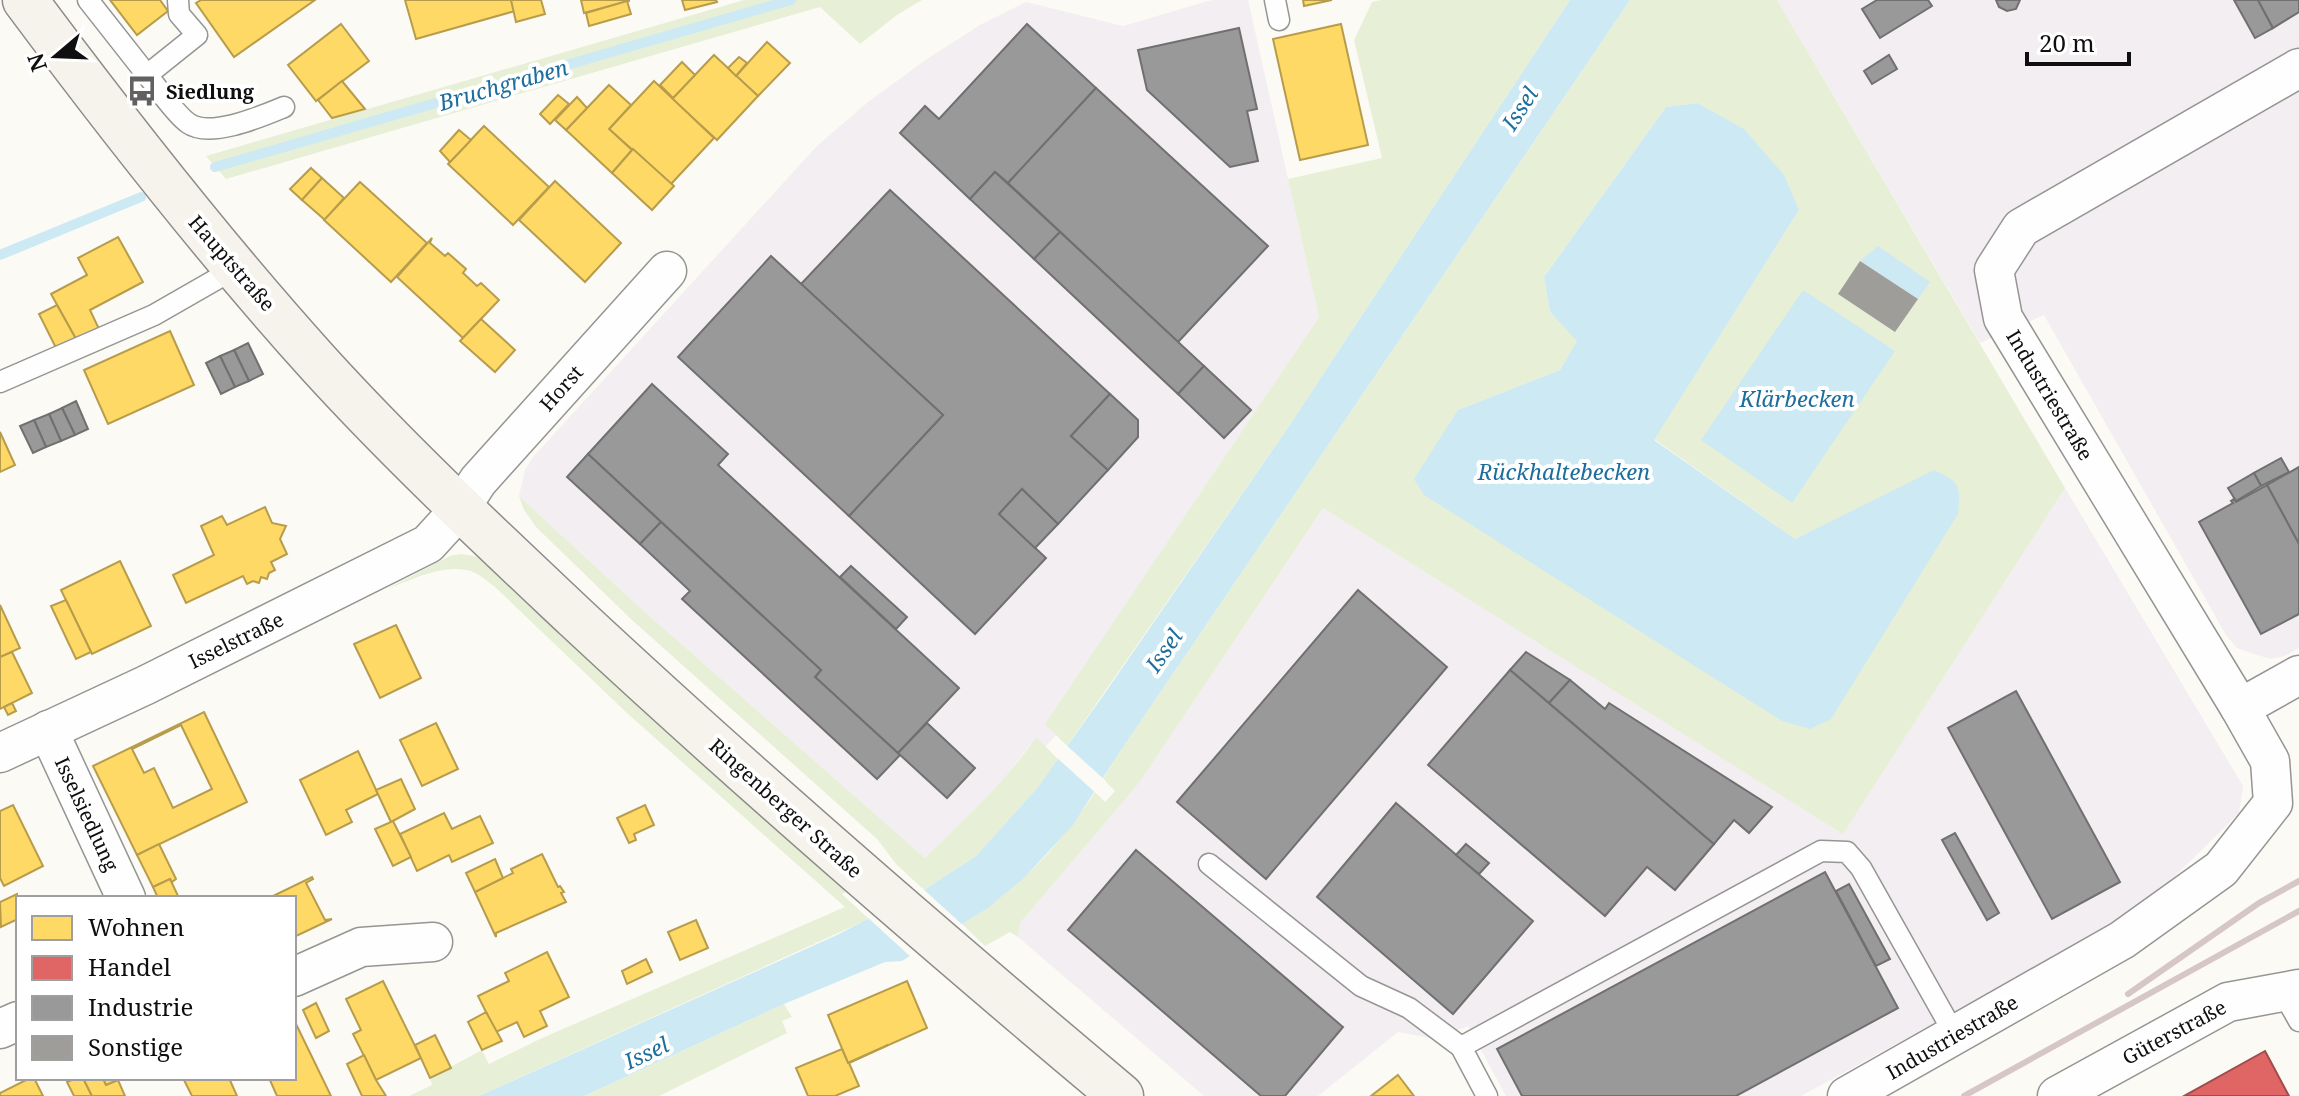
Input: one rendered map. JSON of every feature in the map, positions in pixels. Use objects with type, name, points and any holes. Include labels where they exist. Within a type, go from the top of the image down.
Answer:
[{"type":"main road","name":"Hauptstraße","points":[[25,0],[187,210],[236,268],[321,366],[460,509]]},
{"type":"main road","name":"Ringenberger Straße","points":[[460,509],[649,686],[867,880],[1121,1096]]},
{"type":"street","name":"Industriestraße","points":[[1847,1096],[2122,940],[2221,869],[2273,803],[2270,761],[2003,318],[1994,270],[2021,228],[2299,68]]},
{"type":"street","name":"Horst","points":[[460,509],[478,481],[667,271]]},
{"type":"street","name":"Isselstraße","points":[[0,753],[146,685],[428,544],[460,509]]},
{"type":"street","points":[[2240,708],[2299,675]]},
{"type":"street","name":"Isselsiedlung","points":[[48,730],[125,896]]},
{"type":"street","points":[[296,976],[361,947],[433,942]]},
{"type":"street","name":"Güterstraße","points":[[2057,1096],[2228,1002],[2293,1000]]},
{"type":"lane","points":[[88,0],[188,124],[202,128],[242,123],[284,107]]},
{"type":"lane","points":[[147,75],[197,35],[179,14],[178,0]]},
{"type":"lane","points":[[0,382],[154,315],[236,268]]},
{"type":"lane","points":[[1461,1047],[1821,851],[1847,852],[1861,868],[1955,1035]]},
{"type":"lane","points":[[1209,864],[1361,986],[1409,1008],[1461,1047],[1487,1096]]},
{"type":"shaded area","points":[[1212,0],[1248,0],[1319,317],[1046,724],[1056,735],[1045,747],[1036,737],[994,792],[925,858],[637,605],[519,496],[525,470],[534,456],[817,146],[868,102],[927,59],[980,25],[1026,2],[1123,26]]},
{"type":"shaded area","points":[[1777,0],[2299,0],[2299,648],[2285,656],[2270,659],[2237,648],[2226,635],[2044,315],[1980,343]]},
{"type":"shaded area","points":[[2065,488],[2243,786],[2239,813],[2162,889],[2116,923],[1801,1096],[1506,1096],[1468,1026],[1436,1039],[1398,1032],[1318,1096],[1204,1096],[1018,937],[1020,923],[1139,783],[1323,508],[1843,833]]},
{"type":"green space","points":[[744,0],[922,0],[860,44],[820,7],[226,179],[206,156]]},
{"type":"green space","points":[[1570,0],[1287,429],[1067,746],[1045,724],[1319,317],[1288,179],[1382,158],[1354,40],[1372,2]]},
{"type":"green space","points":[[1630,0],[1777,0],[2065,488],[1843,834],[1323,508],[1139,783],[1020,923],[1018,937],[1010,932],[985,946],[962,924],[1001,897],[1036,866],[1095,792],[1105,802],[1115,791],[1103,779]],"holes":[[[1697,103],[1799,210],[1654,439],[1795,539],[1934,471],[1782,721],[1458,410],[1560,370],[1578,341],[1550,312],[1544,277],[1666,107]]]},
{"type":"green space","points":[[519,496],[637,605],[925,858],[998,785],[1036,737],[1058,759],[1038,787],[976,856],[924,890],[896,864],[877,839],[632,620],[536,527]]},
{"type":"green space","points":[[461,554],[493,563],[851,888],[842,894],[869,919],[479,1096],[409,1096],[432,1085],[430,1078],[482,1050],[489,1064],[542,1038],[845,907],[627,713],[482,577],[463,569],[452,569],[387,589],[450,556]]},
{"type":"green space","points":[[784,1004],[792,1017],[782,1021],[787,1033],[659,1096],[584,1096]]},
{"type":"water","name":"Issel","points":[[1570,0],[1630,0],[1073,825],[1024,878],[988,908],[902,961],[885,962],[784,1004],[584,1096],[479,1096],[837,935],[924,890],[976,856],[1038,787],[1105,693],[1287,429]]},
{"type":"water","name":"Rückhaltebecken","points":[[1697,103],[1744,129],[1784,175],[1799,210],[1654,440],[1795,539],[1934,470],[1954,482],[1959,490],[1958,514],[1831,719],[1810,729],[1782,721],[1424,495],[1414,479],[1458,410],[1560,370],[1577,341],[1550,312],[1544,277],[1666,107]]},
{"type":"water","points":[[1878,246],[1930,282],[1918,299],[1860,261]]},
{"type":"water","name":"Klärbecken","points":[[1803,290],[1895,351],[1792,503],[1701,440]]},
{"type":"pier","points":[[1064,743],[1106,781],[1098,795],[1055,756]]},
{"type":"pier","points":[[921,887],[965,927],[913,959],[866,916]]},
{"type":"building: Wohnen","points":[[110,0],[160,0],[168,11],[137,35]]},
{"type":"building: Wohnen","points":[[201,0],[315,0],[234,57],[196,3]]},
{"type":"building: Wohnen","points":[[405,0],[511,0],[515,11],[416,39]]},
{"type":"building: Wohnen","points":[[511,0],[541,0],[545,14],[516,22]]},
{"type":"building: Wohnen","points":[[581,0],[629,0],[629,1],[584,13]]},
{"type":"building: Wohnen","points":[[682,0],[716,0],[717,2],[685,10]]},
{"type":"building: Wohnen","points":[[1303,0],[1332,0],[1304,6]]},
{"type":"building: Wohnen","points":[[627,1],[631,14],[589,26],[586,13]]},
{"type":"building: Wohnen","points":[[341,24],[369,61],[316,101],[288,65]]},
{"type":"building: Wohnen","points":[[1341,24],[1368,145],[1300,160],[1273,39]]},
{"type":"building: Wohnen","points":[[767,42],[790,63],[758,96],[736,76]]},
{"type":"building: Wohnen","points":[[714,55],[758,96],[717,140],[672,99]]},
{"type":"building: Wohnen","points":[[739,57],[747,63],[736,76],[728,68]]},
{"type":"building: Wohnen","points":[[682,62],[695,75],[673,98],[660,85]]},
{"type":"building: Wohnen","points":[[342,81],[365,109],[332,118],[318,100]]},
{"type":"building: Wohnen","points":[[654,81],[714,138],[671,184],[609,129]]},
{"type":"building: Wohnen","points":[[609,85],[631,105],[609,129],[632,150],[612,173],[566,130]]},
{"type":"building: Wohnen","points":[[558,95],[569,104],[550,124],[540,114]]},
{"type":"building: Wohnen","points":[[577,97],[587,108],[566,130],[555,120]]},
{"type":"building: Wohnen","points":[[484,126],[549,187],[513,225],[448,164]]},
{"type":"building: Wohnen","points":[[459,130],[471,140],[450,162],[440,151]]},
{"type":"building: Wohnen","points":[[633,149],[674,186],[652,210],[612,173]]},
{"type":"building: Wohnen","points":[[311,168],[322,178],[302,200],[290,189]]},
{"type":"building: Wohnen","points":[[322,178],[344,198],[325,220],[302,200]]},
{"type":"building: Wohnen","points":[[555,181],[621,243],[585,282],[519,220]]},
{"type":"building: Wohnen","points":[[360,182],[427,243],[391,282],[324,220]]},
{"type":"building: Wohnen","points":[[118,237],[143,282],[90,310],[99,329],[76,339],[51,294],[87,275],[78,258]]},
{"type":"building: Wohnen","points":[[432,238],[430,243],[445,256],[448,253],[466,269],[463,273],[477,286],[481,283],[499,300],[463,338],[397,277]]},
{"type":"building: Wohnen","points":[[57,305],[76,339],[56,348],[39,314]]},
{"type":"building: Wohnen","points":[[481,319],[515,350],[495,372],[460,341]]},
{"type":"building: Wohnen","points":[[170,331],[194,385],[108,424],[84,370]]},
{"type":"building: Wohnen","points":[[0,432],[15,465],[0,472]]},
{"type":"building: Wohnen","points":[[265,507],[272,523],[286,526],[280,539],[287,554],[271,562],[275,570],[269,573],[267,579],[261,577],[259,583],[253,581],[247,584],[243,576],[186,603],[173,575],[214,555],[201,526],[222,516],[227,525]]},
{"type":"building: Wohnen","points":[[120,561],[151,626],[92,654],[61,590]]},
{"type":"building: Wohnen","points":[[66,600],[91,652],[76,659],[51,606]]},
{"type":"building: Wohnen","points":[[0,605],[20,648],[0,657]]},
{"type":"building: Wohnen","points":[[396,625],[421,678],[380,698],[354,644]]},
{"type":"building: Wohnen","points":[[12,652],[32,693],[0,709],[0,657]]},
{"type":"building: Wohnen","points":[[12,703],[16,711],[8,715],[4,707]]},
{"type":"building: Wohnen","points":[[204,712],[247,802],[137,855],[93,766]],"holes":[[[181,725],[212,789],[173,808],[154,768],[144,773],[132,749]]]},
{"type":"building: Wohnen","points":[[436,723],[458,769],[422,786],[400,740]]},
{"type":"building: Wohnen","points":[[358,751],[378,794],[346,810],[352,822],[326,835],[300,780]]},
{"type":"building: Wohnen","points":[[401,779],[415,809],[391,822],[376,790]]},
{"type":"building: Wohnen","points":[[13,805],[43,866],[4,886],[0,878],[0,811]]},
{"type":"building: Wohnen","points":[[645,805],[654,825],[634,834],[636,840],[629,843],[617,818]]},
{"type":"building: Wohnen","points":[[444,813],[452,829],[480,816],[493,843],[452,862],[449,855],[417,871],[400,834]]},
{"type":"building: Wohnen","points":[[393,821],[411,857],[393,866],[375,829]]},
{"type":"building: Wohnen","points":[[159,844],[176,879],[153,887],[137,855]]},
{"type":"building: Wohnen","points":[[542,854],[558,887],[564,892],[561,893],[566,902],[496,933],[496,937],[475,892]]},
{"type":"building: Wohnen","points":[[495,859],[503,878],[475,892],[466,873]]},
{"type":"building: Wohnen","points":[[312,877],[306,883],[325,920],[332,919],[296,936],[296,896],[273,896]]},
{"type":"building: Wohnen","points":[[170,879],[178,896],[157,896],[153,887]]},
{"type":"building: Wohnen","points":[[17,894],[16,920],[1,927],[0,902]]},
{"type":"building: Wohnen","points":[[696,920],[708,948],[680,960],[668,932]]},
{"type":"building: Wohnen","points":[[547,952],[569,997],[540,1011],[547,1026],[524,1037],[517,1022],[496,1032],[478,996],[509,981],[505,973]]},
{"type":"building: Wohnen","points":[[646,959],[652,972],[627,984],[622,971]]},
{"type":"building: Wohnen","points":[[383,981],[421,1058],[376,1080],[353,1034],[361,1030],[346,999]]},
{"type":"building: Wohnen","points":[[907,981],[927,1028],[848,1063],[828,1015]]},
{"type":"building: Wohnen","points":[[316,1003],[329,1031],[316,1038],[303,1010]]},
{"type":"building: Wohnen","points":[[486,1012],[502,1041],[482,1050],[468,1022]]},
{"type":"building: Wohnen","points":[[296,1024],[331,1096],[277,1096],[270,1080],[296,1080]]},
{"type":"building: Wohnen","points":[[435,1035],[451,1068],[430,1078],[415,1045]]},
{"type":"building: Wohnen","points":[[888,1045],[849,1063],[859,1086],[835,1096],[808,1096],[796,1068],[842,1049],[848,1063]]},
{"type":"building: Wohnen","points":[[364,1055],[386,1096],[362,1096],[347,1064]]},
{"type":"building: Wohnen","points":[[1398,1075],[1414,1096],[1371,1096]]},
{"type":"building: Wohnen","points":[[26,1080],[35,1080],[43,1096],[0,1096],[0,1093]]},
{"type":"building: Wohnen","points":[[84,1080],[92,1096],[74,1096],[67,1082]]},
{"type":"building: Wohnen","points":[[84,1080],[104,1080],[106,1085],[118,1080],[125,1096],[92,1096]]},
{"type":"building: Wohnen","points":[[184,1080],[230,1080],[237,1096],[192,1096]]},
{"type":"building: Handel","points":[[2265,1051],[2289,1096],[2184,1096]]},
{"type":"building: Industrie","points":[[1877,0],[1928,0],[1932,6],[1880,38],[1862,9]]},
{"type":"building: Industrie","points":[[1996,0],[2020,0],[2016,9],[2007,11],[1999,7]]},
{"type":"building: Industrie","points":[[2234,0],[2258,0],[2273,28],[2255,38]]},
{"type":"building: Industrie","points":[[2258,0],[2299,0],[2299,12],[2273,28]]},
{"type":"building: Industrie","points":[[1027,24],[1096,88],[1008,183],[995,172],[970,199],[900,133],[925,106],[939,119]]},
{"type":"building: Industrie","points":[[1239,28],[1257,109],[1247,111],[1258,161],[1230,167],[1147,90],[1138,50]]},
{"type":"building: Industrie","points":[[1889,55],[1897,69],[1872,84],[1864,71]]},
{"type":"building: Industrie","points":[[1096,88],[1268,246],[1178,342],[1008,183]]},
{"type":"building: Industrie","points":[[995,172],[1060,232],[1034,259],[970,199]]},
{"type":"building: Industrie","points":[[890,190],[1110,394],[1071,436],[1108,470],[1058,524],[1022,489],[999,514],[1046,558],[975,634],[849,516],[943,415],[801,284]]},
{"type":"building: Industrie","points":[[1060,232],[1204,366],[1178,394],[1034,259]]},
{"type":"building: Industrie","points":[[771,256],[943,415],[849,516],[678,357]]},
{"type":"building: Industrie","points":[[248,343],[263,374],[249,381],[234,350]]},
{"type":"building: Industrie","points":[[234,350],[249,381],[235,387],[220,356]]},
{"type":"building: Industrie","points":[[220,356],[235,387],[221,394],[206,363]]},
{"type":"building: Industrie","points":[[1204,366],[1251,410],[1224,438],[1178,394]]},
{"type":"building: Industrie","points":[[652,384],[728,454],[718,465],[959,688],[898,753],[815,677],[821,670],[588,454]]},
{"type":"building: Industrie","points":[[1110,394],[1138,420],[1138,437],[1108,470],[1071,436]]},
{"type":"building: Industrie","points":[[76,401],[88,429],[75,435],[62,408]]},
{"type":"building: Industrie","points":[[62,408],[75,435],[61,441],[49,414]]},
{"type":"building: Industrie","points":[[49,414],[61,441],[46,447],[34,420]]},
{"type":"building: Industrie","points":[[34,420],[46,447],[33,453],[20,426]]},
{"type":"building: Industrie","points":[[588,454],[661,522],[640,544],[567,477]]},
{"type":"building: Industrie","points":[[2281,458],[2289,472],[2261,486],[2254,473]]},
{"type":"building: Industrie","points":[[2299,467],[2299,544],[2267,485]]},
{"type":"building: Industrie","points":[[2254,473],[2261,486],[2236,501],[2228,488]]},
{"type":"building: Industrie","points":[[2267,485],[2299,544],[2299,614],[2261,634],[2199,522],[2233,503],[2231,501],[2234,499],[2236,502]]},
{"type":"building: Industrie","points":[[1022,489],[1058,524],[1035,548],[999,514]]},
{"type":"building: Industrie","points":[[661,522],[821,670],[815,677],[900,755],[877,779],[682,599],[690,591],[640,544]]},
{"type":"building: Industrie","points":[[851,566],[907,617],[896,629],[840,577]]},
{"type":"building: Industrie","points":[[1358,590],[1447,667],[1266,879],[1177,802]]},
{"type":"building: Industrie","points":[[1526,652],[1570,680],[1549,703],[1510,670]]},
{"type":"building: Industrie","points":[[1510,670],[1714,844],[1675,890],[1647,867],[1605,916],[1428,765]]},
{"type":"building: Industrie","points":[[1570,680],[1605,709],[1609,703],[1772,807],[1749,833],[1734,820],[1714,844],[1549,703]]},
{"type":"building: Industrie","points":[[2016,691],[2120,882],[2052,919],[1948,728]]},
{"type":"building: Industrie","points":[[927,723],[975,768],[947,798],[898,753]]},
{"type":"building: Industrie","points":[[1396,803],[1533,921],[1453,1014],[1317,897]]},
{"type":"building: Industrie","points":[[1955,833],[1999,913],[1987,920],[1942,840]]},
{"type":"building: Industrie","points":[[1466,844],[1489,863],[1479,874],[1456,855]]},
{"type":"building: Industrie","points":[[1136,850],[1343,1027],[1285,1096],[1261,1096],[1068,930]]},
{"type":"building: Industrie","points":[[1825,872],[1898,1008],[1736,1096],[1522,1096],[1497,1049]]},
{"type":"building: Industrie","points":[[1849,884],[1890,959],[1876,966],[1836,891]]},
{"type":"building: Sonstige","points":[[1860,261],[1918,299],[1895,332],[1838,294]]},
{"type":"waterway","name":"Bruchgraben","points":[[215,167],[791,0]]},
{"type":"waterway","name":"Bruchgraben","points":[[0,255],[141,197]]},
{"type":"railway","points":[[2128,994],[2259,903],[2299,881]]},
{"type":"railway","points":[[1964,1096],[2299,911]]},
{"type":"place","name":"Siedlung","points":[[142,91]]}]
